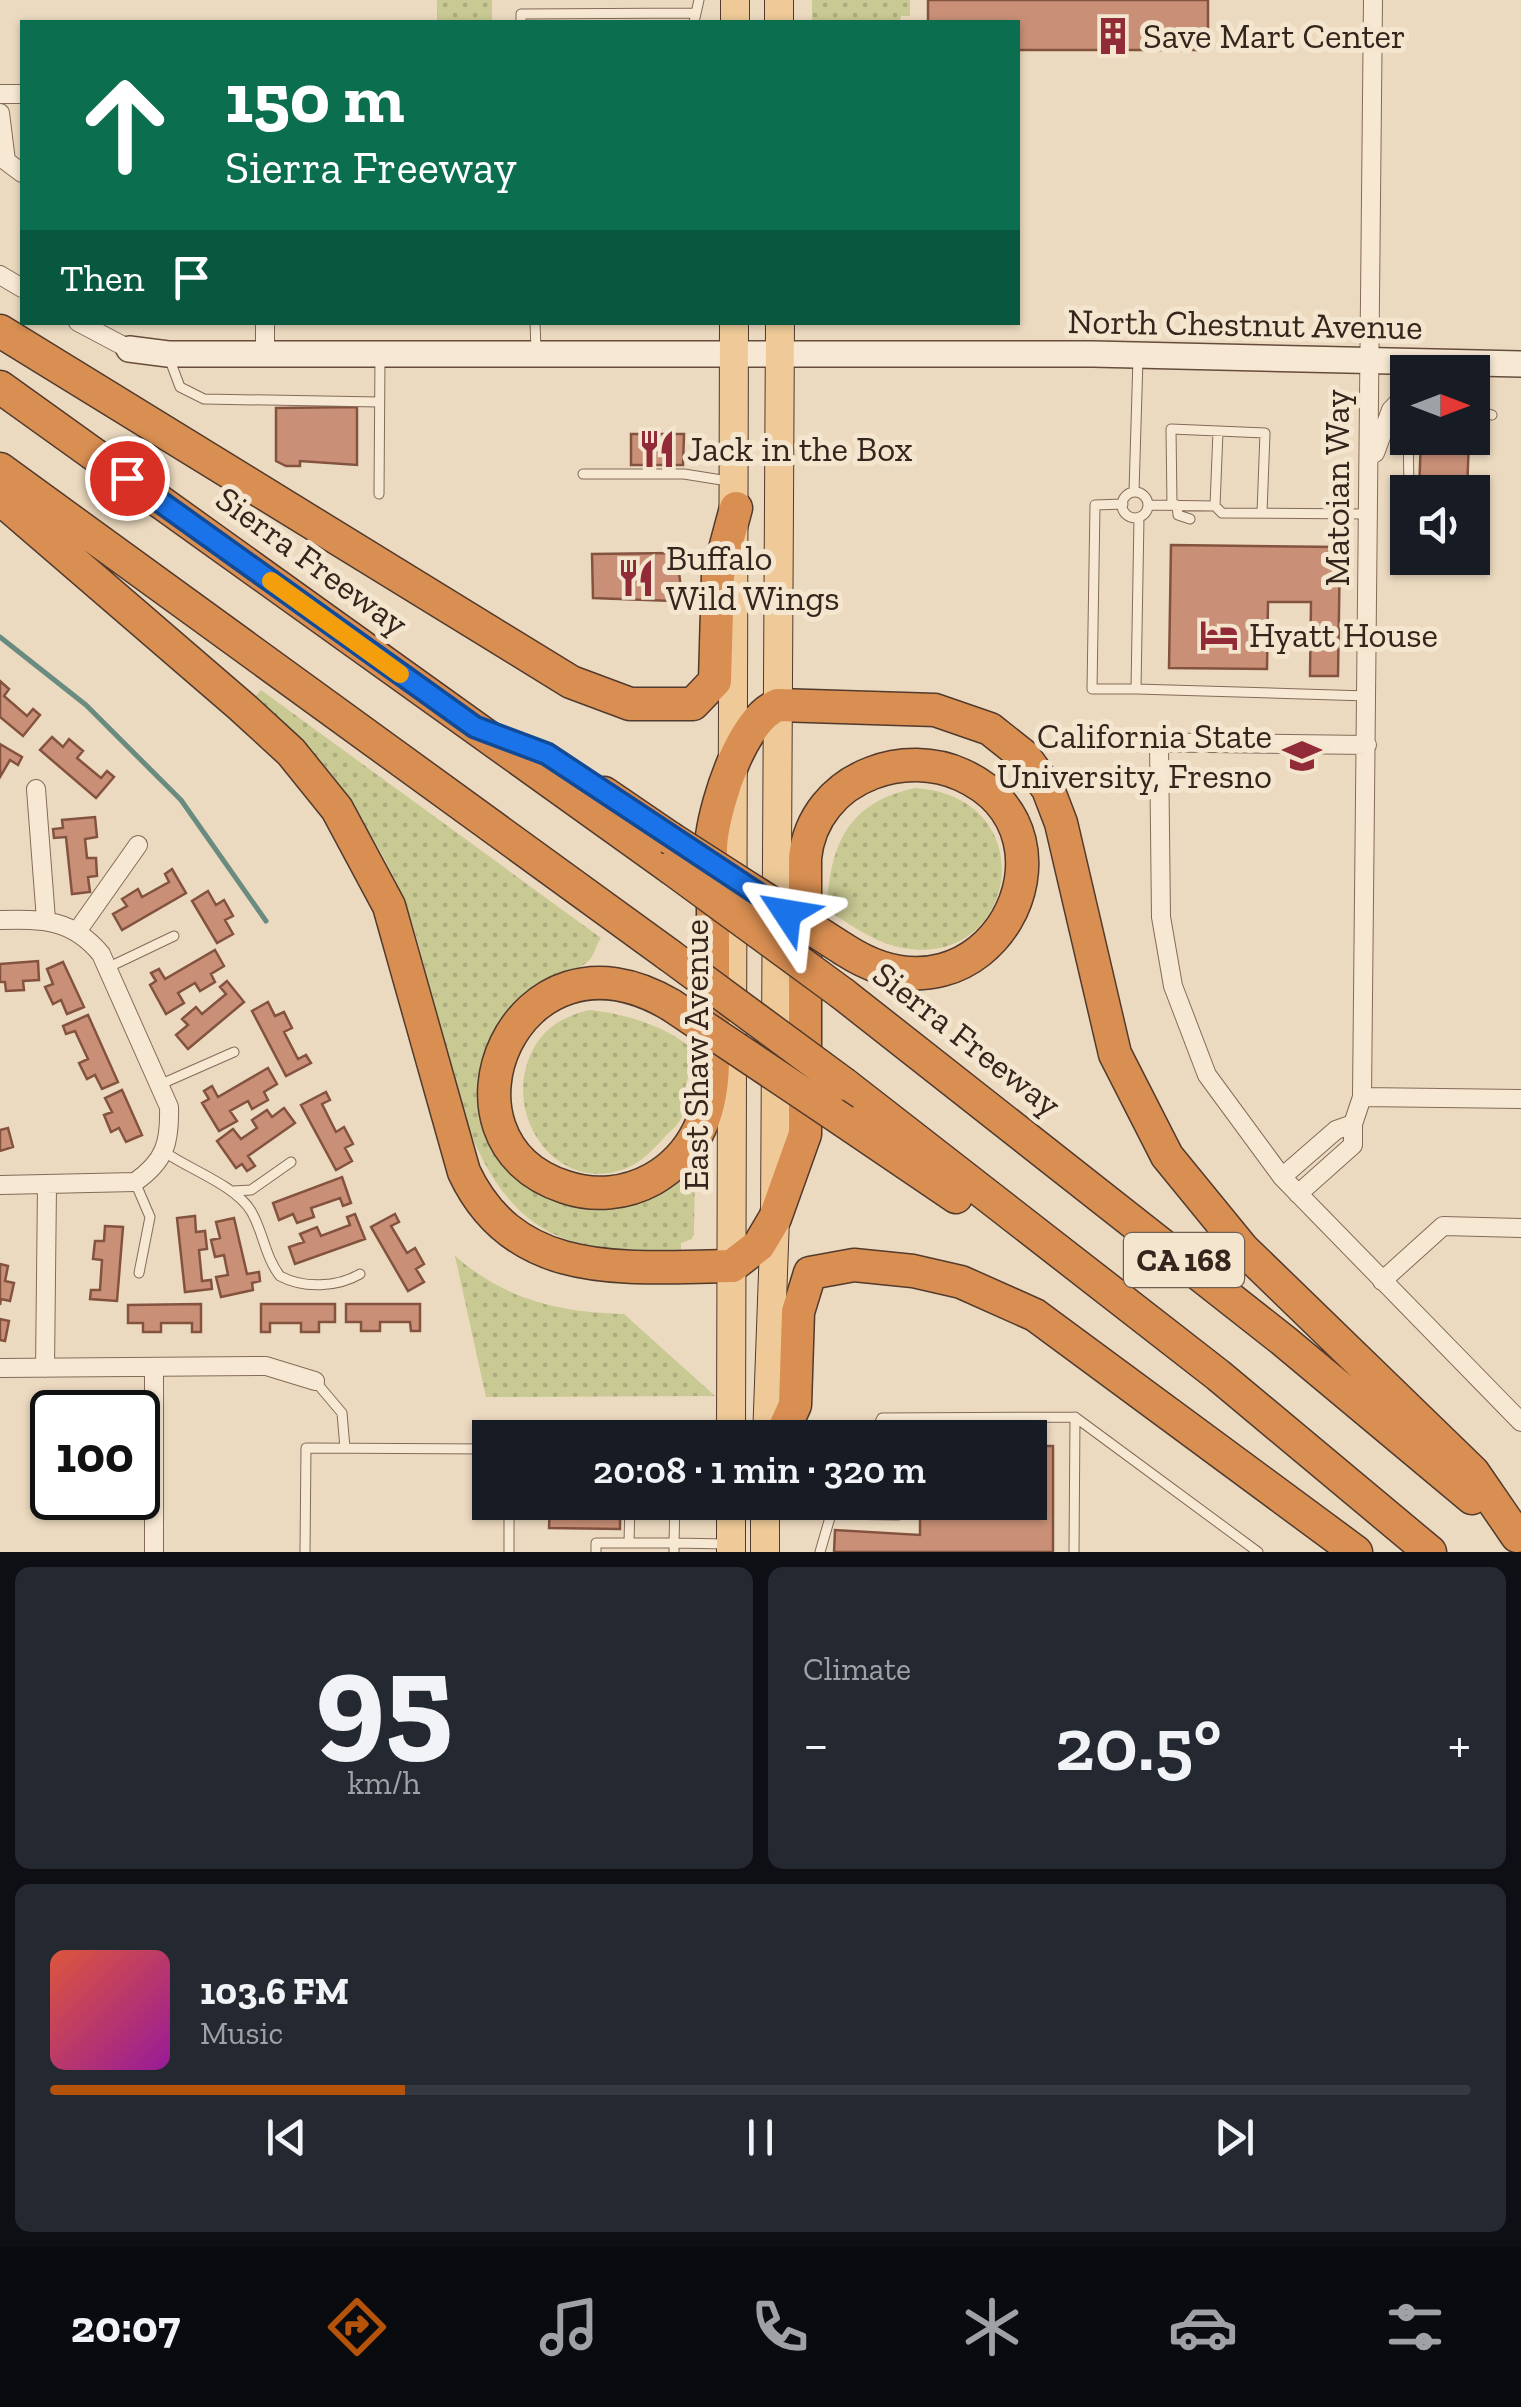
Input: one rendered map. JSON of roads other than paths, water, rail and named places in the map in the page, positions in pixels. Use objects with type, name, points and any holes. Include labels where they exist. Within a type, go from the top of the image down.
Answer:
[{"type":"highway","points":[[0,331],[572,682],[630,704],[692,704],[714,681],[718,576],[735,495]]},
{"type":"highway","name":"Sierra Freeway","points":[[0,387],[475,727],[670,853],[1284,1340],[1519,1538]]},
{"type":"highway","name":"CA 168","points":[[0,469],[844,1084],[1218,1375],[1430,1552]]},
{"type":"highway","points":[[0,494],[10,508],[291,752],[337,809],[389,906],[464,1172],[486,1210],[538,1249],[578,1263],[732,1266],[759,1245],[775,1218],[805,1134],[805,858],[815,822],[853,781],[893,767],[920,765],[950,770],[989,793],[1011,823],[1020,860],[1018,893],[998,936],[973,958],[934,973],[880,968],[845,950],[670,853]]},
{"type":"highway","points":[[1218,1375],[844,1120],[670,1006],[632,987],[588,983],[554,992],[523,1015],[503,1044],[494,1082],[502,1128],[528,1166],[553,1183],[577,1191],[625,1190],[661,1173],[702,1126],[713,1070],[712,836],[735,763],[752,725],[764,711],[778,705],[935,710],[990,729],[1024,756],[1048,789],[1061,823],[1115,1054],[1167,1156],[1243,1249],[1473,1472],[1519,1538]]},
{"type":"highway","points":[[788,1420],[795,1406],[798,1312],[810,1274],[854,1265],[912,1270],[961,1282],[1035,1315],[1356,1552]]},
{"type":"main road","name":"East Shaw Avenue","points":[[731,1420],[734,325]]},
{"type":"main road","points":[[768,1420],[775,1218],[780,325]]},
{"type":"main road","points":[[731,1520],[731,1548]]},
{"type":"main road","points":[[765,1520],[765,1552]]},
{"type":"street","name":"Matoian Way","points":[[1298,1194],[1353,1145],[1353,1124],[1362,1097],[1373,0]]},
{"type":"street","points":[[0,113],[6,161],[20,172]]},
{"type":"street","points":[[84,325],[128,349]]},
{"type":"street","points":[[266,325],[266,354]]},
{"type":"street","name":"North Chestnut Avenue","points":[[128,349],[168,354],[1138,356],[1390,364]]},
{"type":"street","name":"North Chestnut Avenue","points":[[1490,366],[1521,364]]},
{"type":"street","points":[[1371,468],[1383,426],[1390,416]]},
{"type":"street","points":[[1123,742],[1367,745]]},
{"type":"street","points":[[1159,743],[1161,917],[1174,986],[1207,1075],[1298,1194],[1521,1422]]},
{"type":"street","points":[[36,789],[46,920]]},
{"type":"street","points":[[78,930],[138,845]]},
{"type":"street","points":[[0,920],[46,920],[78,930],[106,968],[168,1107],[166,1153],[154,1169],[135,1182],[0,1185]]},
{"type":"street","points":[[1362,1097],[1521,1099]]},
{"type":"street","points":[[1282,1176],[1336,1130],[1353,1124]]},
{"type":"street","points":[[45,1368],[47,1186]]},
{"type":"street","points":[[1382,1281],[1443,1226],[1521,1228]]},
{"type":"street","points":[[0,1368],[274,1367],[315,1380]]},
{"type":"street","points":[[154,1368],[154,1552]]},
{"type":"lane","points":[[521,20],[521,14],[694,18],[698,0]]},
{"type":"lane","points":[[536,325],[536,354]]},
{"type":"lane","points":[[168,354],[180,387],[204,400],[379,402]]},
{"type":"lane","points":[[379,494],[380,354]]},
{"type":"lane","points":[[1138,356],[1134,492],[1122,504],[1095,505],[1092,689],[1368,696]]},
{"type":"lane","points":[[1190,518],[1178,516],[1174,505],[1171,429],[1266,433],[1262,513]]},
{"type":"lane","points":[[1210,518],[1218,509],[1218,431]]},
{"type":"lane","points":[[583,474],[684,474],[735,495]]},
{"type":"lane","points":[[1134,492],[1146,497],[1148,506],[1139,518],[1136,689]]},
{"type":"lane","points":[[1122,504],[1128,515],[1139,518]]},
{"type":"lane","points":[[1148,506],[1370,514]]},
{"type":"lane","points":[[106,968],[174,936]]},
{"type":"lane","points":[[158,1085],[234,1052]]},
{"type":"lane","points":[[166,1153],[233,1191],[250,1210],[280,1276],[297,1282],[335,1283],[360,1274]]},
{"type":"lane","points":[[233,1191],[251,1190],[291,1162]]},
{"type":"lane","points":[[135,1182],[150,1216],[139,1273]]},
{"type":"lane","points":[[315,1380],[342,1413],[345,1448]]},
{"type":"lane","points":[[1074,1552],[1075,1417]]},
{"type":"lane","points":[[881,1420],[1075,1417],[1258,1552]]},
{"type":"lane","points":[[305,1552],[306,1448],[472,1449]]},
{"type":"lane","points":[[509,1520],[509,1552]]},
{"type":"lane","points":[[629,1543],[630,1520]]},
{"type":"lane","points":[[674,1548],[675,1520]]},
{"type":"lane","points":[[820,1552],[828,1520]]},
{"type":"lane","points":[[596,1552],[596,1543],[731,1548]]},
{"type":"waterway","points":[[0,637],[86,705],[181,800],[266,921]]},
{"type":"place","name":"Save Mart Center","points":[[1113,36]]},
{"type":"place","name":"Jack in the Box","points":[[657,449]]},
{"type":"place","name":"Buffalo Wild Wings","points":[[636,578]]},
{"type":"place","name":"Hyatt House","points":[[1219,635]]},
{"type":"place","name":"California State University, Fresno","points":[[1302,756]]}]
